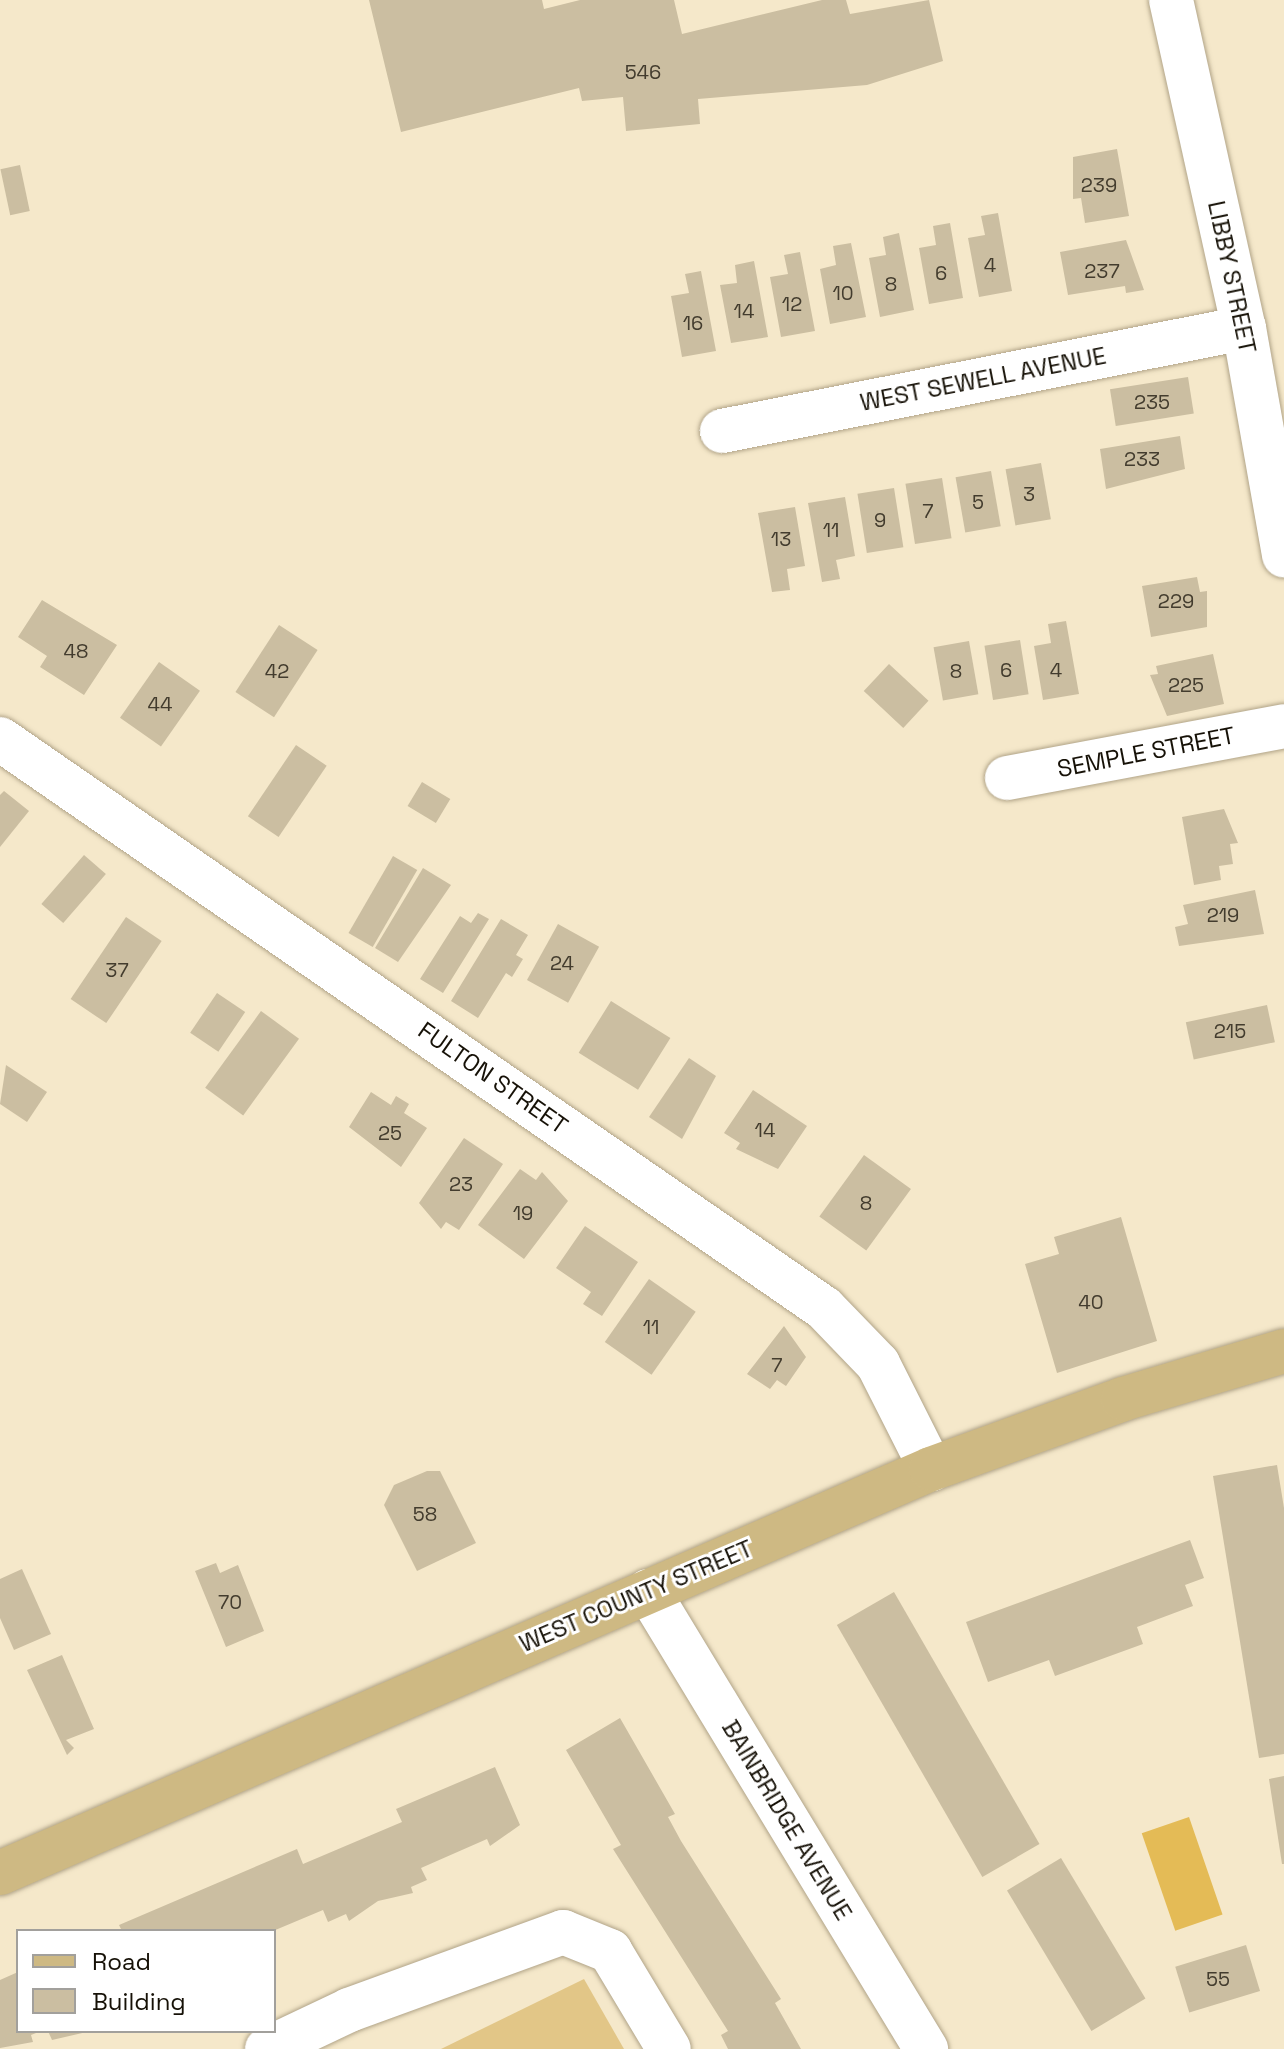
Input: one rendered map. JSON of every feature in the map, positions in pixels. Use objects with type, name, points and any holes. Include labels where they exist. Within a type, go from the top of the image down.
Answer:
[{"type":"main road","name":"WEST COUNTY STREET","points":[[0,1873],[931,1469],[1123,1399],[1284,1351]]},
{"type":"street","name":"LIBBY STREET","points":[[1171,0],[1244,328],[1284,556]]},
{"type":"street","name":"WEST SEWELL AVENUE","points":[[722,431],[1244,328]]},
{"type":"street","name":"SEMPLE STREET","points":[[1007,778],[1284,726]]},
{"type":"street","name":"FULTON STREET","points":[[0,739],[824,1308],[878,1364],[931,1469]]},
{"type":"street","name":"BAINBRIDGE AVENUE","points":[[648,1591],[926,2049]]},
{"type":"street","points":[[267,2049],[349,2010],[563,1932],[610,1951],[669,2049]]},
{"type":"shaded area","points":[[1189,1817],[1223,1914],[1175,1931],[1142,1833]]},
{"type":"shaded area","points":[[584,1979],[624,2049],[441,2049]]},
{"type":"building","points":[[369,0],[542,0],[544,9],[580,0],[674,0],[682,34],[822,0],[846,0],[850,14],[929,0],[943,61],[867,85],[698,99],[700,124],[626,131],[623,97],[582,101],[579,88],[401,132]]},
{"type":"building","points":[[1117,149],[1129,216],[1085,223],[1081,198],[1073,199],[1073,157]]},
{"type":"building","points":[[20,165],[30,211],[10,215],[0,169]]},
{"type":"building","points":[[998,213],[1012,291],[979,297],[968,238],[985,235],[981,216]]},
{"type":"building","points":[[950,223],[963,298],[929,304],[919,248],[936,245],[933,226]]},
{"type":"building","points":[[899,233],[914,310],[880,317],[869,258],[886,255],[883,237]]},
{"type":"building","points":[[1126,240],[1144,290],[1126,293],[1125,286],[1068,295],[1060,252]]},
{"type":"building","points":[[851,243],[866,317],[830,324],[820,269],[836,265],[833,246]]},
{"type":"building","points":[[800,252],[815,331],[781,337],[770,277],[788,274],[784,255]]},
{"type":"building","points":[[754,261],[768,337],[731,343],[720,285],[737,283],[735,265]]},
{"type":"building","points":[[701,271],[716,351],[682,357],[671,296],[689,293],[685,274]]},
{"type":"building","points":[[1188,377],[1194,414],[1116,426],[1110,389]]},
{"type":"building","points":[[1180,436],[1185,469],[1106,489],[1100,449]]},
{"type":"building","points":[[1041,463],[1051,519],[1015,525],[1006,469]]},
{"type":"building","points":[[991,471],[1001,526],[965,532],[956,477]]},
{"type":"building","points":[[942,478],[952,538],[915,544],[905,484]]},
{"type":"building","points":[[894,488],[903,547],[867,553],[857,494]]},
{"type":"building","points":[[845,497],[855,556],[836,560],[840,579],[822,582],[808,503]]},
{"type":"building","points":[[795,507],[805,566],[787,569],[790,590],[772,592],[758,513]]},
{"type":"building","points":[[1197,577],[1200,592],[1207,591],[1207,627],[1151,637],[1142,586]]},
{"type":"building","points":[[42,600],[117,645],[84,695],[40,667],[47,656],[18,637]]},
{"type":"building","points":[[1066,621],[1079,694],[1043,700],[1034,646],[1051,643],[1048,624]]},
{"type":"building","points":[[279,625],[318,650],[274,717],[235,692]]},
{"type":"building","points":[[1020,640],[1029,694],[993,700],[984,646]]},
{"type":"building","points":[[969,641],[978,694],[943,700],[934,647]]},
{"type":"building","points":[[1213,654],[1224,704],[1167,716],[1150,675],[1158,674],[1156,666]]},
{"type":"building","points":[[159,662],[200,691],[161,746],[120,718]]},
{"type":"building","points":[[889,664],[928,701],[903,728],[864,691]]},
{"type":"building","points":[[296,745],[327,766],[279,837],[248,816]]},
{"type":"building","points":[[422,782],[450,799],[436,823],[408,806]]},
{"type":"building","points":[[4,791],[29,811],[0,847],[0,795]]},
{"type":"building","points":[[1224,809],[1238,843],[1230,844],[1233,864],[1219,866],[1221,880],[1194,885],[1182,817]]},
{"type":"building","points":[[84,855],[106,874],[63,923],[41,904]]},
{"type":"building","points":[[393,856],[417,870],[373,947],[348,933]]},
{"type":"building","points":[[423,868],[451,885],[398,962],[375,948]]},
{"type":"building","points":[[1255,890],[1264,934],[1179,946],[1175,927],[1188,924],[1183,905]]},
{"type":"building","points":[[478,913],[489,919],[443,993],[420,979],[460,916],[471,923]]},
{"type":"building","points":[[126,917],[162,941],[106,1023],[71,999]]},
{"type":"building","points":[[501,919],[528,935],[516,955],[523,959],[512,977],[506,973],[478,1018],[451,1001]]},
{"type":"building","points":[[558,924],[599,947],[568,1003],[527,980]]},
{"type":"building","points":[[217,993],[245,1012],[218,1052],[190,1033]]},
{"type":"building","points":[[611,1001],[670,1038],[638,1090],[579,1053]]},
{"type":"building","points":[[1267,1005],[1275,1042],[1194,1059],[1186,1022]]},
{"type":"building","points":[[261,1011],[299,1039],[243,1115],[205,1088]]},
{"type":"building","points":[[689,1058],[716,1076],[682,1139],[649,1117]]},
{"type":"building","points":[[6,1065],[47,1092],[27,1122],[0,1104]]},
{"type":"building","points":[[753,1090],[807,1126],[778,1169],[736,1149],[740,1143],[724,1133]]},
{"type":"building","points":[[371,1092],[391,1105],[396,1096],[409,1104],[404,1113],[427,1128],[401,1167],[349,1127]]},
{"type":"building","points":[[464,1138],[503,1164],[459,1230],[446,1222],[441,1229],[419,1203]]},
{"type":"building","points":[[864,1155],[911,1189],[866,1251],[819,1216]]},
{"type":"building","points":[[520,1169],[536,1180],[542,1172],[568,1201],[524,1259],[478,1225]]},
{"type":"building","points":[[1121,1217],[1157,1341],[1057,1373],[1025,1264],[1059,1254],[1054,1237]]},
{"type":"building","points":[[585,1226],[638,1262],[602,1316],[583,1304],[591,1292],[556,1268]]},
{"type":"building","points":[[649,1279],[696,1312],[652,1375],[605,1342]]},
{"type":"building","points":[[784,1326],[806,1357],[786,1386],[777,1380],[770,1389],[747,1374]]},
{"type":"building","points":[[1277,1465],[1284,1508],[1284,1754],[1259,1758],[1213,1476]]},
{"type":"building","points":[[427,1471],[440,1471],[476,1543],[417,1571],[384,1505],[394,1485]]},
{"type":"building","points":[[1190,1540],[1204,1578],[1185,1585],[1193,1606],[1137,1627],[1143,1644],[1055,1676],[1049,1660],[988,1682],[966,1622]]},
{"type":"building","points":[[216,1563],[220,1573],[238,1565],[264,1631],[226,1647],[195,1571]]},
{"type":"building","points":[[22,1569],[51,1634],[14,1650],[0,1618],[0,1579]]},
{"type":"building","points":[[894,1592],[1040,1844],[982,1877],[837,1625]]},
{"type":"building","points":[[62,1655],[94,1729],[66,1740],[74,1748],[67,1755],[27,1670]]},
{"type":"building","points":[[620,1718],[675,1814],[668,1817],[681,1841],[781,1999],[775,2003],[801,2049],[728,2049],[721,2035],[728,2031],[613,1849],[621,1845],[566,1750]]},
{"type":"building","points":[[495,1767],[520,1825],[490,1846],[487,1839],[421,1868],[427,1880],[411,1887],[413,1893],[378,1901],[349,1921],[346,1914],[328,1922],[323,1910],[276,1930],[121,1929],[119,1925],[297,1849],[303,1864],[402,1822],[396,1809]]},
{"type":"building","points":[[1284,1776],[1284,1864],[1282,1864],[1269,1779]]},
{"type":"building","points":[[1061,1858],[1145,1999],[1091,2031],[1007,1890]]},
{"type":"building","points":[[1246,1945],[1260,1991],[1189,2013],[1175,1967]]},
{"type":"building","points":[[16,1973],[16,2033],[36,2033],[31,2035],[33,2042],[0,2048],[0,1980]]},
{"type":"building","points":[[49,2033],[82,2033],[52,2040]]}]
